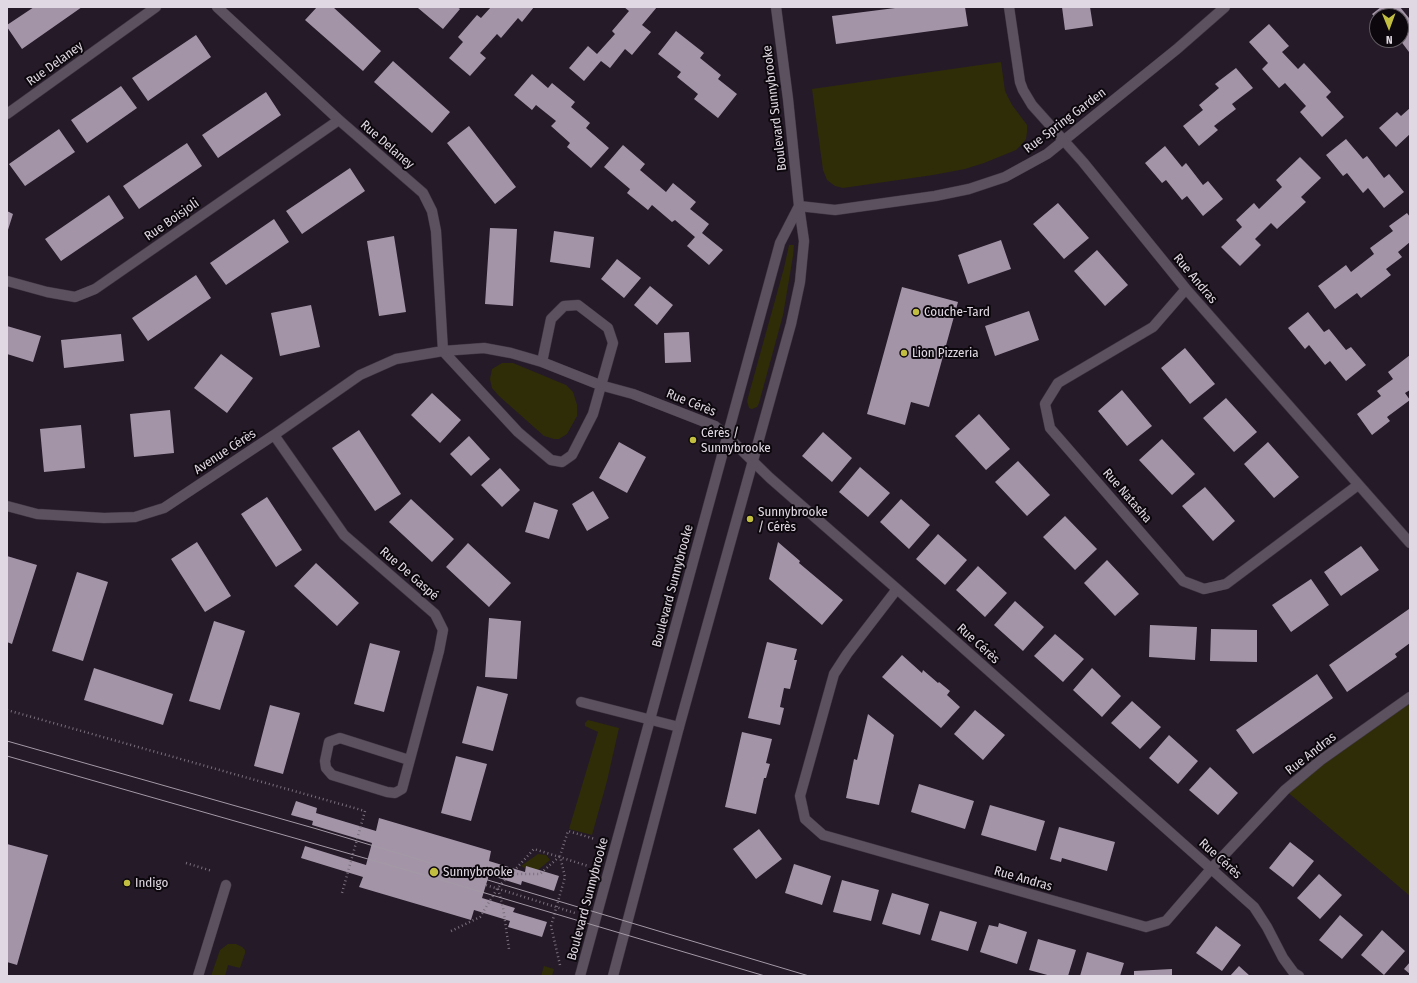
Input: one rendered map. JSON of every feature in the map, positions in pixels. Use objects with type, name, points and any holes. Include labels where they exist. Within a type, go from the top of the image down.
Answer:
[{"type":"street","name":"Rue Delaney","points":[[7,114],[156,7]]},
{"type":"street","name":"Rue Delaney","points":[[217,7],[339,120],[423,193],[432,211],[436,231],[443,351]]},
{"type":"street","name":"Boulevard Sunnybrooke","points":[[613,976],[679,727],[781,359],[797,294],[804,241],[776,7]]},
{"type":"street","name":"Rue Andras","points":[[1009,7],[1018,70],[1023,90],[1032,105],[1083,162],[1186,289],[1410,544]]},
{"type":"street","name":"Rue Spring Garden","points":[[799,206],[835,210],[935,196],[969,189],[994,181],[1017,171],[1041,157],[1063,140],[1165,58],[1225,7]]},
{"type":"street","name":"Rue Boisjoli","points":[[7,281],[47,292],[75,297],[95,289],[339,120]]},
{"type":"street","name":"Boulevard Sunnybrooke","points":[[580,976],[780,243],[799,206]]},
{"type":"street","name":"Rue Natasha","points":[[1186,289],[1154,327],[1058,383],[1045,404],[1050,428],[1183,581],[1204,589],[1226,584],[1358,484]]},
{"type":"street","points":[[443,351],[518,432],[551,460],[562,462],[572,455],[593,414],[613,343],[608,328],[578,305],[564,306],[551,319],[542,362]]},
{"type":"street","name":"Rue Cérès","points":[[443,351],[484,348],[512,353],[542,362],[600,385],[634,394],[715,426],[770,478],[1254,907],[1268,927],[1283,958],[1294,973],[1299,976]]},
{"type":"street","name":"Avenue Cérès","points":[[7,506],[37,514],[104,518],[135,517],[164,508],[274,435],[360,375],[396,359],[443,351]]},
{"type":"street","name":"Rue De Gaspé","points":[[274,435],[344,534],[435,614],[443,630],[439,651],[410,760],[402,789],[394,793],[387,792],[332,774],[326,768],[325,761],[329,742],[340,738],[410,760]]},
{"type":"street","name":"Rue Andras","points":[[897,589],[847,654],[834,674],[800,796],[805,819],[823,835],[1146,927],[1166,921],[1211,869],[1285,790],[1321,760],[1410,697]]},
{"type":"street","points":[[581,702],[679,727]]},
{"type":"street","points":[[198,976],[226,884]]},
{"type":"path","points":[[7,710],[365,811],[342,893]]},
{"type":"path","points":[[510,874],[540,874],[560,856],[568,831],[595,839]]},
{"type":"path","points":[[451,931],[480,917],[498,889],[534,849],[588,866]]},
{"type":"path","points":[[560,856],[565,877],[551,926],[560,965]]},
{"type":"path","points":[[186,863],[212,871]]},
{"type":"path","points":[[486,885],[575,913]]},
{"type":"path","points":[[498,889],[503,907],[509,949]]},
{"type":"shaded area","points":[[1001,62],[1005,91],[1012,105],[1027,125],[1026,139],[1016,150],[965,169],[933,175],[843,188],[835,186],[827,180],[823,170],[812,89]]},
{"type":"shaded area","points":[[789,245],[794,245],[783,315],[759,403],[757,407],[752,409],[749,408],[747,401]]},
{"type":"shaded area","points":[[502,363],[513,363],[566,385],[573,392],[577,405],[577,416],[567,434],[559,439],[544,436],[499,396],[492,388],[490,379],[492,369]]},
{"type":"shaded area","points":[[1410,697],[1410,896],[1285,790]]},
{"type":"shaded area","points":[[588,720],[619,728],[607,781],[592,835],[569,829],[598,732],[585,726],[585,723]]},
{"type":"shaded area","points":[[538,854],[546,855],[550,860],[538,870],[531,871],[521,866]]},
{"type":"shaded area","points":[[228,944],[236,944],[245,950],[240,968],[228,965],[225,976],[211,976],[220,950]]},
{"type":"shaded area","points":[[544,966],[554,969],[552,976],[541,976]]},
{"type":"building","points":[[34,7],[82,7],[22,49],[7,25]]},
{"type":"building","points":[[317,7],[333,7],[381,51],[363,71],[305,20]]},
{"type":"building","points":[[457,7],[460,9],[443,29],[418,8]]},
{"type":"building","points":[[491,7],[534,7],[522,22],[518,18],[501,38],[497,34],[480,53],[486,58],[470,76],[449,58],[463,42],[458,37],[477,15],[481,18]]},
{"type":"building","points":[[624,7],[657,7],[642,25],[651,32],[632,55],[625,49],[610,68],[601,61],[584,81],[569,68],[588,46],[597,54],[615,34],[612,31],[629,11]]},
{"type":"building","points":[[903,7],[965,7],[968,26],[836,44],[832,16]]},
{"type":"building","points":[[1062,7],[1090,7],[1093,26],[1065,30]]},
{"type":"building","points":[[1400,7],[1401,8],[1380,8]]},
{"type":"building","points":[[1410,18],[1409,52],[1406,48],[1409,48]]},
{"type":"building","points":[[1269,24],[1289,46],[1282,52],[1298,69],[1304,63],[1331,92],[1326,97],[1344,117],[1322,137],[1300,112],[1306,106],[1285,83],[1279,88],[1262,69],[1268,63],[1249,42]]},
{"type":"building","points":[[676,31],[704,53],[700,58],[721,75],[718,79],[737,94],[718,118],[694,99],[698,94],[677,77],[681,72],[658,54]]},
{"type":"building","points":[[196,35],[211,57],[148,101],[132,78]]},
{"type":"building","points":[[393,61],[450,112],[432,133],[374,82]]},
{"type":"building","points":[[1236,68],[1253,88],[1232,104],[1236,109],[1214,126],[1218,130],[1199,146],[1183,126],[1203,110],[1199,105],[1219,88],[1215,84]]},
{"type":"building","points":[[532,74],[548,88],[552,83],[575,102],[571,107],[590,123],[586,128],[609,148],[591,168],[567,147],[570,143],[551,126],[556,121],[536,105],[532,110],[514,95]]},
{"type":"building","points":[[121,86],[137,108],[87,143],[71,120]]},
{"type":"building","points":[[266,92],[281,115],[218,158],[202,135]]},
{"type":"building","points":[[1410,108],[1410,134],[1396,147],[1379,128],[1397,112],[1401,116]]},
{"type":"building","points":[[469,126],[516,187],[495,204],[447,143]]},
{"type":"building","points":[[59,129],[75,152],[25,186],[9,164]]},
{"type":"building","points":[[1346,139],[1363,159],[1367,156],[1384,178],[1389,174],[1404,192],[1384,208],[1368,188],[1363,193],[1347,173],[1343,176],[1326,155]]},
{"type":"building","points":[[187,143],[202,166],[139,209],[123,186]]},
{"type":"building","points":[[623,145],[645,164],[640,170],[666,192],[673,183],[696,202],[690,209],[709,224],[702,233],[723,250],[709,265],[687,246],[695,237],[675,220],[672,222],[652,205],[648,210],[627,193],[630,189],[604,167]]},
{"type":"building","points":[[1165,146],[1182,167],[1186,163],[1203,185],[1208,181],[1223,199],[1203,216],[1187,196],[1182,200],[1166,180],[1162,183],[1145,163]]},
{"type":"building","points":[[1300,157],[1321,178],[1301,197],[1306,202],[1277,229],[1271,223],[1255,239],[1261,245],[1240,266],[1221,247],[1242,227],[1236,220],[1254,203],[1259,209],[1282,187],[1276,180]]},
{"type":"building","points":[[350,168],[365,191],[302,234],[286,211]]},
{"type":"building","points":[[109,195],[124,218],[61,261],[45,239]]},
{"type":"building","points":[[1058,203],[1089,238],[1064,259],[1033,224]]},
{"type":"building","points":[[7,211],[13,214],[7,233]]},
{"type":"building","points":[[1407,213],[1410,217],[1410,242],[1398,252],[1402,257],[1386,269],[1391,275],[1361,298],[1357,293],[1335,309],[1318,286],[1346,265],[1351,272],[1374,254],[1370,248],[1393,231],[1389,226]]},
{"type":"building","points":[[274,219],[289,242],[226,285],[210,263]]},
{"type":"building","points":[[490,228],[517,229],[513,306],[485,304]]},
{"type":"building","points":[[554,231],[594,237],[590,268],[550,262]]},
{"type":"building","points":[[394,236],[406,312],[379,316],[367,241]]},
{"type":"building","points":[[1001,240],[1011,269],[968,284],[958,255]]},
{"type":"building","points":[[1097,250],[1128,285],[1105,306],[1074,271]]},
{"type":"building","points":[[617,259],[641,278],[624,298],[601,279]]},
{"type":"building","points":[[196,275],[211,298],[148,341],[132,318]]},
{"type":"building","points":[[650,286],[673,305],[657,325],[634,305]]},
{"type":"building","points":[[902,287],[958,302],[929,407],[911,402],[905,425],[867,414]]},
{"type":"building","points":[[311,305],[320,347],[280,356],[271,313]]},
{"type":"building","points":[[1029,311],[1039,340],[995,356],[985,326]]},
{"type":"building","points":[[1308,312],[1324,332],[1329,329],[1346,350],[1351,347],[1366,365],[1346,381],[1330,361],[1325,365],[1309,345],[1305,349],[1288,328]]},
{"type":"building","points":[[7,326],[41,336],[33,362],[7,354]]},
{"type":"building","points":[[689,332],[691,362],[665,363],[664,333]]},
{"type":"building","points":[[121,334],[124,361],[64,368],[61,340]]},
{"type":"building","points":[[1185,348],[1215,384],[1190,404],[1161,368]]},
{"type":"building","points":[[221,354],[253,378],[227,413],[194,388]]},
{"type":"building","points":[[1410,355],[1410,390],[1405,393],[1410,400],[1387,417],[1390,421],[1372,435],[1357,414],[1381,396],[1377,391],[1393,379],[1388,372]]},
{"type":"building","points":[[1122,390],[1152,426],[1127,446],[1098,411]]},
{"type":"building","points":[[432,393],[461,420],[440,443],[411,415]]},
{"type":"building","points":[[1226,398],[1257,432],[1234,452],[1203,418]]},
{"type":"building","points":[[170,410],[174,453],[134,457],[130,414]]},
{"type":"building","points":[[979,414],[1010,449],[986,470],[955,436]]},
{"type":"building","points":[[81,425],[85,468],[44,472],[40,429]]},
{"type":"building","points":[[359,430],[401,494],[375,511],[332,448]]},
{"type":"building","points":[[823,432],[852,458],[832,482],[802,456]]},
{"type":"building","points":[[469,436],[490,459],[471,476],[450,454]]},
{"type":"building","points":[[1162,439],[1195,474],[1172,495],[1139,460]]},
{"type":"building","points":[[619,442],[646,457],[627,493],[599,478]]},
{"type":"building","points":[[1268,442],[1299,477],[1274,498],[1244,464]]},
{"type":"building","points":[[1018,461],[1050,495],[1027,516],[995,482]]},
{"type":"building","points":[[860,467],[890,493],[868,517],[839,492]]},
{"type":"building","points":[[500,468],[520,490],[502,507],[481,485]]},
{"type":"building","points":[[1205,487],[1235,521],[1213,541],[1182,506]]},
{"type":"building","points":[[593,491],[609,518],[587,531],[572,504]]},
{"type":"building","points":[[267,497],[302,550],[276,567],[241,514]]},
{"type":"building","points":[[411,499],[454,539],[432,562],[389,522]]},
{"type":"building","points":[[901,499],[930,525],[909,549],[880,522]]},
{"type":"building","points":[[534,502],[558,510],[549,539],[525,532]]},
{"type":"building","points":[[1065,516],[1097,549],[1075,570],[1043,537]]},
{"type":"building","points":[[938,534],[967,560],[945,585],[916,559]]},
{"type":"building","points":[[197,542],[231,596],[205,612],[171,559]]},
{"type":"building","points":[[778,542],[800,561],[799,563],[843,600],[822,625],[769,579]]},
{"type":"building","points":[[468,543],[511,583],[489,607],[446,567]]},
{"type":"building","points":[[1361,546],[1379,570],[1341,596],[1324,572]]},
{"type":"building","points":[[7,556],[37,565],[12,644],[7,642]]},
{"type":"building","points":[[1107,560],[1139,594],[1115,616],[1084,583]]},
{"type":"building","points":[[316,563],[359,603],[337,626],[294,586]]},
{"type":"building","points":[[978,566],[1007,593],[985,617],[956,590]]},
{"type":"building","points":[[77,572],[108,582],[83,661],[52,651]]},
{"type":"building","points":[[1311,579],[1329,605],[1291,632],[1272,605]]},
{"type":"building","points":[[1015,601],[1044,627],[1023,651],[994,625]]},
{"type":"building","points":[[1409,609],[1410,643],[1395,654],[1397,657],[1347,692],[1329,665]]},
{"type":"building","points":[[489,618],[521,621],[517,679],[485,677]]},
{"type":"building","points":[[214,621],[245,631],[220,710],[189,701]]},
{"type":"building","points":[[1150,625],[1197,627],[1195,660],[1149,657]]},
{"type":"building","points":[[1211,629],[1257,630],[1257,662],[1210,661]]},
{"type":"building","points":[[1055,634],[1084,659],[1063,682],[1034,656]]},
{"type":"building","points":[[767,642],[797,649],[794,660],[797,660],[790,689],[784,688],[780,707],[784,708],[780,725],[748,718]]},
{"type":"building","points":[[370,643],[400,651],[384,712],[354,704]]},
{"type":"building","points":[[902,655],[922,673],[923,670],[950,691],[947,695],[960,707],[941,728],[882,677]]},
{"type":"building","points":[[94,668],[173,694],[163,725],[84,700]]},
{"type":"building","points":[[1092,668],[1121,696],[1102,717],[1073,690]]},
{"type":"building","points":[[1317,674],[1333,698],[1253,754],[1236,730]]},
{"type":"building","points":[[477,686],[508,694],[493,751],[462,743]]},
{"type":"building","points":[[1132,701],[1161,727],[1140,749],[1111,723]]},
{"type":"building","points":[[270,705],[300,713],[283,774],[254,766]]},
{"type":"building","points":[[975,710],[1005,735],[983,760],[954,734]]},
{"type":"building","points":[[868,714],[894,735],[879,805],[846,798],[854,759],[857,760]]},
{"type":"building","points":[[742,732],[772,739],[766,763],[770,764],[766,778],[764,778],[756,814],[725,807]]},
{"type":"building","points":[[1169,735],[1198,761],[1178,784],[1149,758]]},
{"type":"building","points":[[456,756],[487,764],[471,821],[441,813]]},
{"type":"building","points":[[1210,767],[1238,793],[1218,815],[1189,790]]},
{"type":"building","points":[[919,784],[974,801],[965,829],[911,812]]},
{"type":"building","name":"Sunnybrooke","points":[[296,801],[317,808],[316,813],[376,831],[379,818],[491,851],[489,861],[525,872],[526,866],[559,876],[554,891],[522,881],[521,885],[489,875],[482,898],[515,908],[513,912],[547,922],[542,937],[508,927],[510,921],[474,910],[471,920],[359,887],[363,877],[301,858],[305,846],[366,865],[372,843],[312,825],[313,821],[291,815]]},
{"type":"building","points":[[990,805],[1045,821],[1036,851],[981,835]]},
{"type":"building","points":[[1059,827],[1115,842],[1107,871],[1062,858],[1061,862],[1050,859]]},
{"type":"building","points":[[759,829],[782,859],[756,879],[733,849]]},
{"type":"building","points":[[1290,842],[1314,861],[1293,887],[1269,868]]},
{"type":"building","points":[[7,844],[48,855],[17,965],[7,962]]},
{"type":"building","points":[[794,864],[831,876],[822,905],[785,893]]},
{"type":"building","points":[[1319,874],[1342,895],[1320,919],[1297,898]]},
{"type":"building","points":[[842,880],[879,890],[871,921],[833,912]]},
{"type":"building","points":[[892,893],[929,904],[920,935],[882,924]]},
{"type":"building","points":[[940,911],[977,922],[968,951],[931,940]]},
{"type":"building","points":[[1340,915],[1363,935],[1342,959],[1319,940]]},
{"type":"building","points":[[999,923],[1027,932],[1017,964],[980,952],[989,925],[998,927]]},
{"type":"building","points":[[1216,926],[1241,945],[1222,971],[1196,953]]},
{"type":"building","points":[[1382,930],[1405,951],[1384,975],[1361,955]]},
{"type":"building","points":[[1038,939],[1076,950],[1068,976],[1051,976],[1029,970]]},
{"type":"building","points":[[1087,952],[1124,963],[1120,976],[1080,976]]},
{"type":"building","points":[[1410,962],[1410,974],[1404,969]]},
{"type":"building","points":[[1239,966],[1250,976],[1230,976]]},
{"type":"building","points":[[1172,969],[1172,976],[1134,976],[1134,971]]},
{"type":"tram line","points":[[7,741],[317,829],[809,976]]},
{"type":"tram line","points":[[7,756],[431,877],[765,976]]},
{"type":"place","name":"Couche-Tard","points":[[916,312]]},
{"type":"place","name":"Lion Pizzeria","points":[[904,353]]},
{"type":"place","name":"Cérès / Sunnybrooke","points":[[693,440]]},
{"type":"place","name":"Sunnybrooke / Cérès","points":[[750,519]]},
{"type":"place","name":"Sunnybrooke","points":[[434,872]]},
{"type":"place","name":"Indigo","points":[[127,883]]}]
